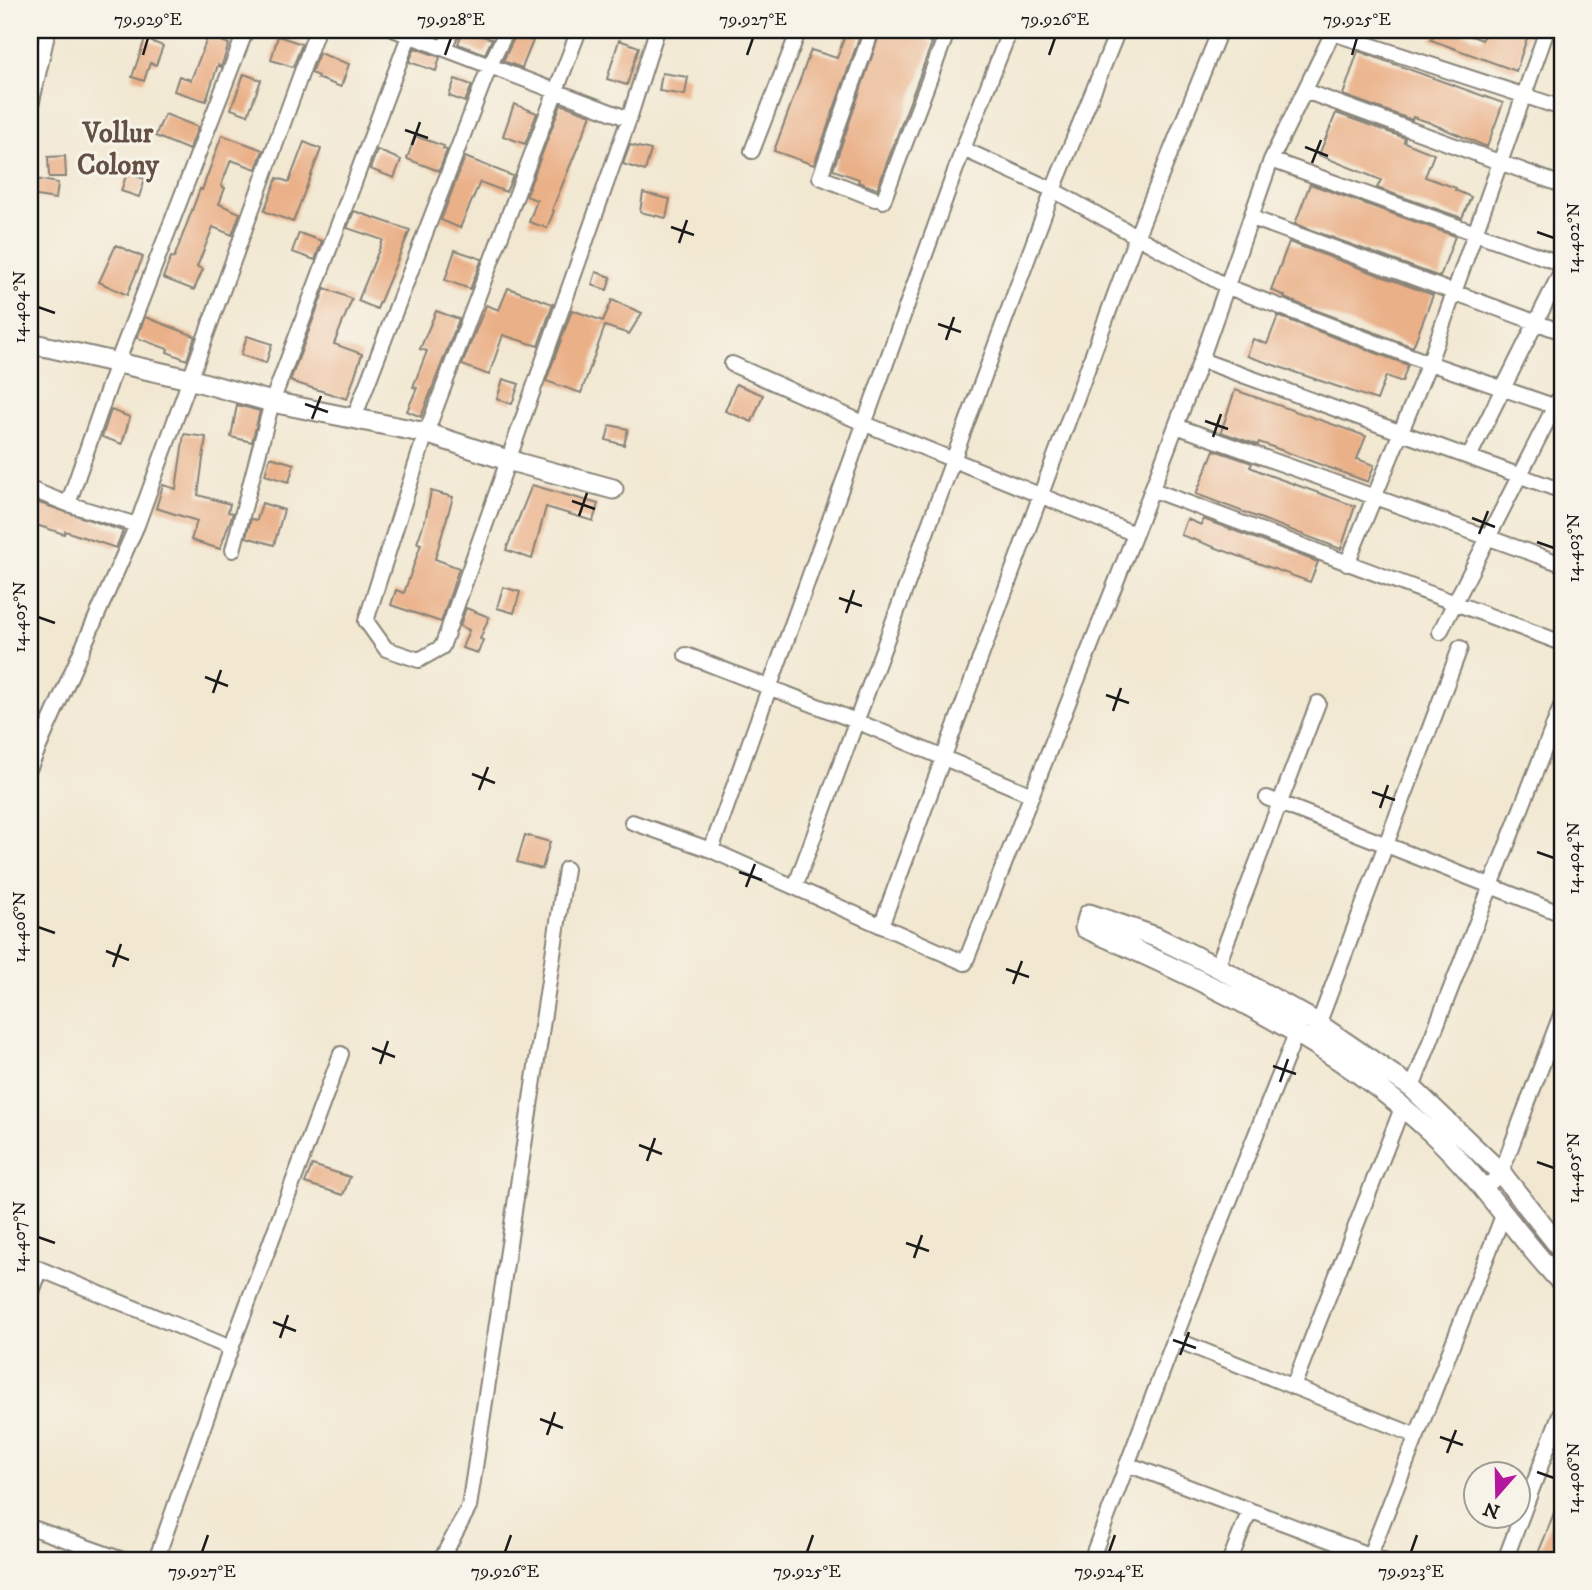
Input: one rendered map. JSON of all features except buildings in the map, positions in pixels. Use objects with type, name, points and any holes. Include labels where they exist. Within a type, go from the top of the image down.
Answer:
[{"type":"street","points":[[30,110],[48,30]]},
{"type":"street","points":[[68,504],[117,363],[246,30]]},
{"type":"street","points":[[30,767],[137,525],[317,30]]},
{"type":"street","points":[[444,48],[452,30]]},
{"type":"street","points":[[354,418],[490,65],[506,30]]},
{"type":"street","points":[[579,30],[426,433],[366,621],[386,649],[419,660],[442,647],[629,119],[657,30]]},
{"type":"street","points":[[752,150],[799,30]]},
{"type":"street","points":[[872,30],[820,177],[879,200],[947,34],[925,30]]},
{"type":"street","points":[[711,850],[863,423],[963,149],[1010,30]]},
{"type":"street","points":[[795,887],[1053,190],[1118,30]]},
{"type":"street","points":[[881,926],[1043,496],[1137,236],[1220,30]]},
{"type":"street","points":[[1348,564],[1429,363],[1547,30]]},
{"type":"street","points":[[632,822],[711,850],[965,963],[1153,490],[1228,287],[1271,160],[1334,31],[1562,108]]},
{"type":"street","points":[[233,550],[272,402],[402,33],[629,119]]},
{"type":"street","points":[[1305,91],[1562,185]]},
{"type":"street","points":[[963,149],[1053,190],[1228,287],[1429,363],[1558,408]]},
{"type":"street","points":[[1271,160],[1562,264]]},
{"type":"street","points":[[1252,218],[1562,331]]},
{"type":"street","points":[[1469,457],[1562,270]]},
{"type":"street","points":[[30,343],[188,379],[272,402],[426,433],[507,460],[612,489]]},
{"type":"street","points":[[1201,360],[1562,491]]},
{"type":"street","points":[[732,364],[863,423],[1135,534]]},
{"type":"street","points":[[1440,632],[1520,475],[1558,408],[1562,392]]},
{"type":"street","points":[[1177,426],[1562,564]]},
{"type":"street","points":[[30,489],[137,525]]},
{"type":"street","points":[[1153,490],[1562,643]]},
{"type":"street","points":[[1091,1560],[1174,1339],[1303,1039],[1319,1024],[1460,648]]},
{"type":"street","points":[[686,655],[856,721],[1032,795]]},
{"type":"street","points":[[1217,967],[1273,801],[1318,703]]},
{"type":"street","points":[[1412,1088],[1562,705]]},
{"type":"street","points":[[1273,801],[1562,914]]},
{"type":"street","points":[[441,1560],[468,1507],[566,869]]},
{"type":"street","points":[[1562,1250],[1501,1173],[1412,1088],[1319,1024],[1217,967],[1156,937],[1089,914],[1085,928],[1231,996],[1372,1083],[1434,1135],[1484,1189],[1562,1283]]},
{"type":"street","points":[[1484,1189],[1501,1173],[1562,1012]]},
{"type":"street","points":[[156,1560],[231,1348],[341,1054]]},
{"type":"street","points":[[1293,1387],[1402,1108]]},
{"type":"street","points":[[1127,1464],[1373,1559],[1503,1213]]},
{"type":"street","points":[[30,1297],[35,1267],[231,1348]]},
{"type":"street","points":[[1174,1339],[1417,1436]]},
{"type":"street","points":[[1505,1560],[1562,1409]]},
{"type":"street","points":[[1230,1560],[1250,1510]]},
{"type":"street","points":[[30,1527],[123,1560]]},
{"type":"district","name":"Vollur Colony","points":[[118,148]]}]
